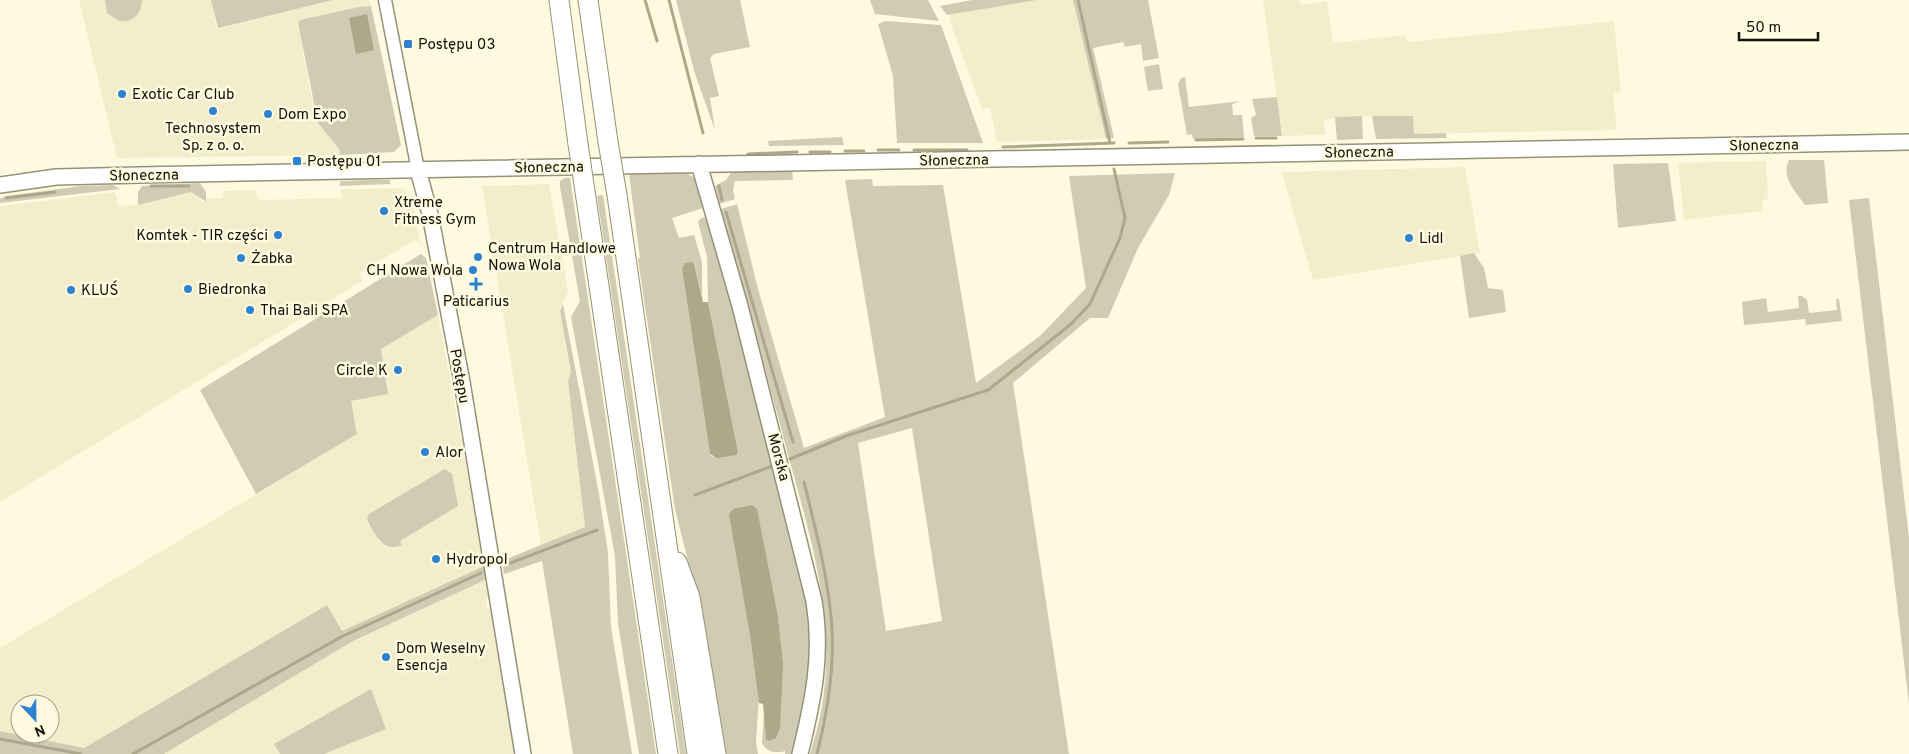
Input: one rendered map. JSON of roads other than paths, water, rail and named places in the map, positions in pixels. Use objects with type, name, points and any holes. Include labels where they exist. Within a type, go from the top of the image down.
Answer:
[{"type":"highway","points":[[559,0],[578,144],[668,754]]},
{"type":"highway","points":[[588,0],[697,754]]},
{"type":"highway","points":[[664,527],[690,597],[716,754]]},
{"type":"main road","name":"Słoneczna","points":[[0,185],[49,178],[109,176],[1909,142]]},
{"type":"main road","name":"Morska","points":[[699,164],[740,306],[813,594],[817,620],[817,671],[814,696],[800,754]]},
{"type":"main road","name":"Postępu","points":[[418,170],[430,214],[462,382],[523,754]]},
{"type":"street","name":"Postępu","points":[[385,0],[418,170]]},
{"type":"waterway","points":[[645,0],[657,41]]},
{"type":"waterway","points":[[669,0],[703,133]]},
{"type":"waterway","points":[[1078,0],[1110,143]]},
{"type":"waterway","points":[[1256,138],[1276,138]]},
{"type":"waterway","points":[[1196,140],[1243,139]]},
{"type":"waterway","points":[[1129,143],[1168,142]]},
{"type":"waterway","points":[[1003,147],[1114,143]]},
{"type":"waterway","points":[[878,150],[899,150]]},
{"type":"waterway","points":[[914,150],[967,150]]},
{"type":"waterway","points":[[845,151],[864,151]]},
{"type":"waterway","points":[[748,154],[797,152]]},
{"type":"waterway","points":[[810,152],[830,152]]},
{"type":"waterway","points":[[790,459],[846,436],[988,390],[1070,325],[1090,304],[1120,238],[1125,218],[1114,169]]},
{"type":"waterway","points":[[151,186],[189,186]]},
{"type":"waterway","points":[[719,186],[722,200]]},
{"type":"waterway","points":[[6,198],[55,192]]},
{"type":"waterway","points":[[726,212],[793,442]]},
{"type":"waterway","points":[[695,495],[775,465]]},
{"type":"waterway","points":[[804,482],[824,567],[832,634],[830,686],[825,721],[817,754]]},
{"type":"waterway","points":[[505,565],[597,530]]},
{"type":"waterway","points":[[133,754],[341,637],[481,573]]},
{"type":"waterway","points":[[0,739],[81,754]]},
{"type":"place","name":"Postępu 03","points":[[408,44]]},
{"type":"place","name":"Exotic Car Club","points":[[122,94]]},
{"type":"place","name":"Technosystem Sp. z o. o.","points":[[213,111]]},
{"type":"place","name":"Dom Expo","points":[[268,114]]},
{"type":"place","name":"Postępu 01","points":[[297,161]]},
{"type":"place","name":"Xtreme Fitness Gym","points":[[384,211]]},
{"type":"place","name":"Komtek - TIR części","points":[[278,235]]},
{"type":"place","name":"Lidl","points":[[1409,238]]},
{"type":"place","name":"Centrum Handlowe Nowa Wola","points":[[478,257]]},
{"type":"place","name":"Żabka","points":[[241,258]]},
{"type":"place","name":"CH Nowa Wola","points":[[473,270]]},
{"type":"place","name":"Paticarius","points":[[476,284]]},
{"type":"place","name":"Biedronka","points":[[188,289]]},
{"type":"place","name":"KLUŚ","points":[[71,290]]},
{"type":"place","name":"Thai Bali SPA","points":[[250,310]]},
{"type":"place","name":"Circle K","points":[[398,370]]},
{"type":"place","name":"Alor","points":[[425,452]]},
{"type":"place","name":"Hydropol","points":[[436,559]]},
{"type":"place","name":"Dom Weselny Esencja","points":[[386,657]]}]
